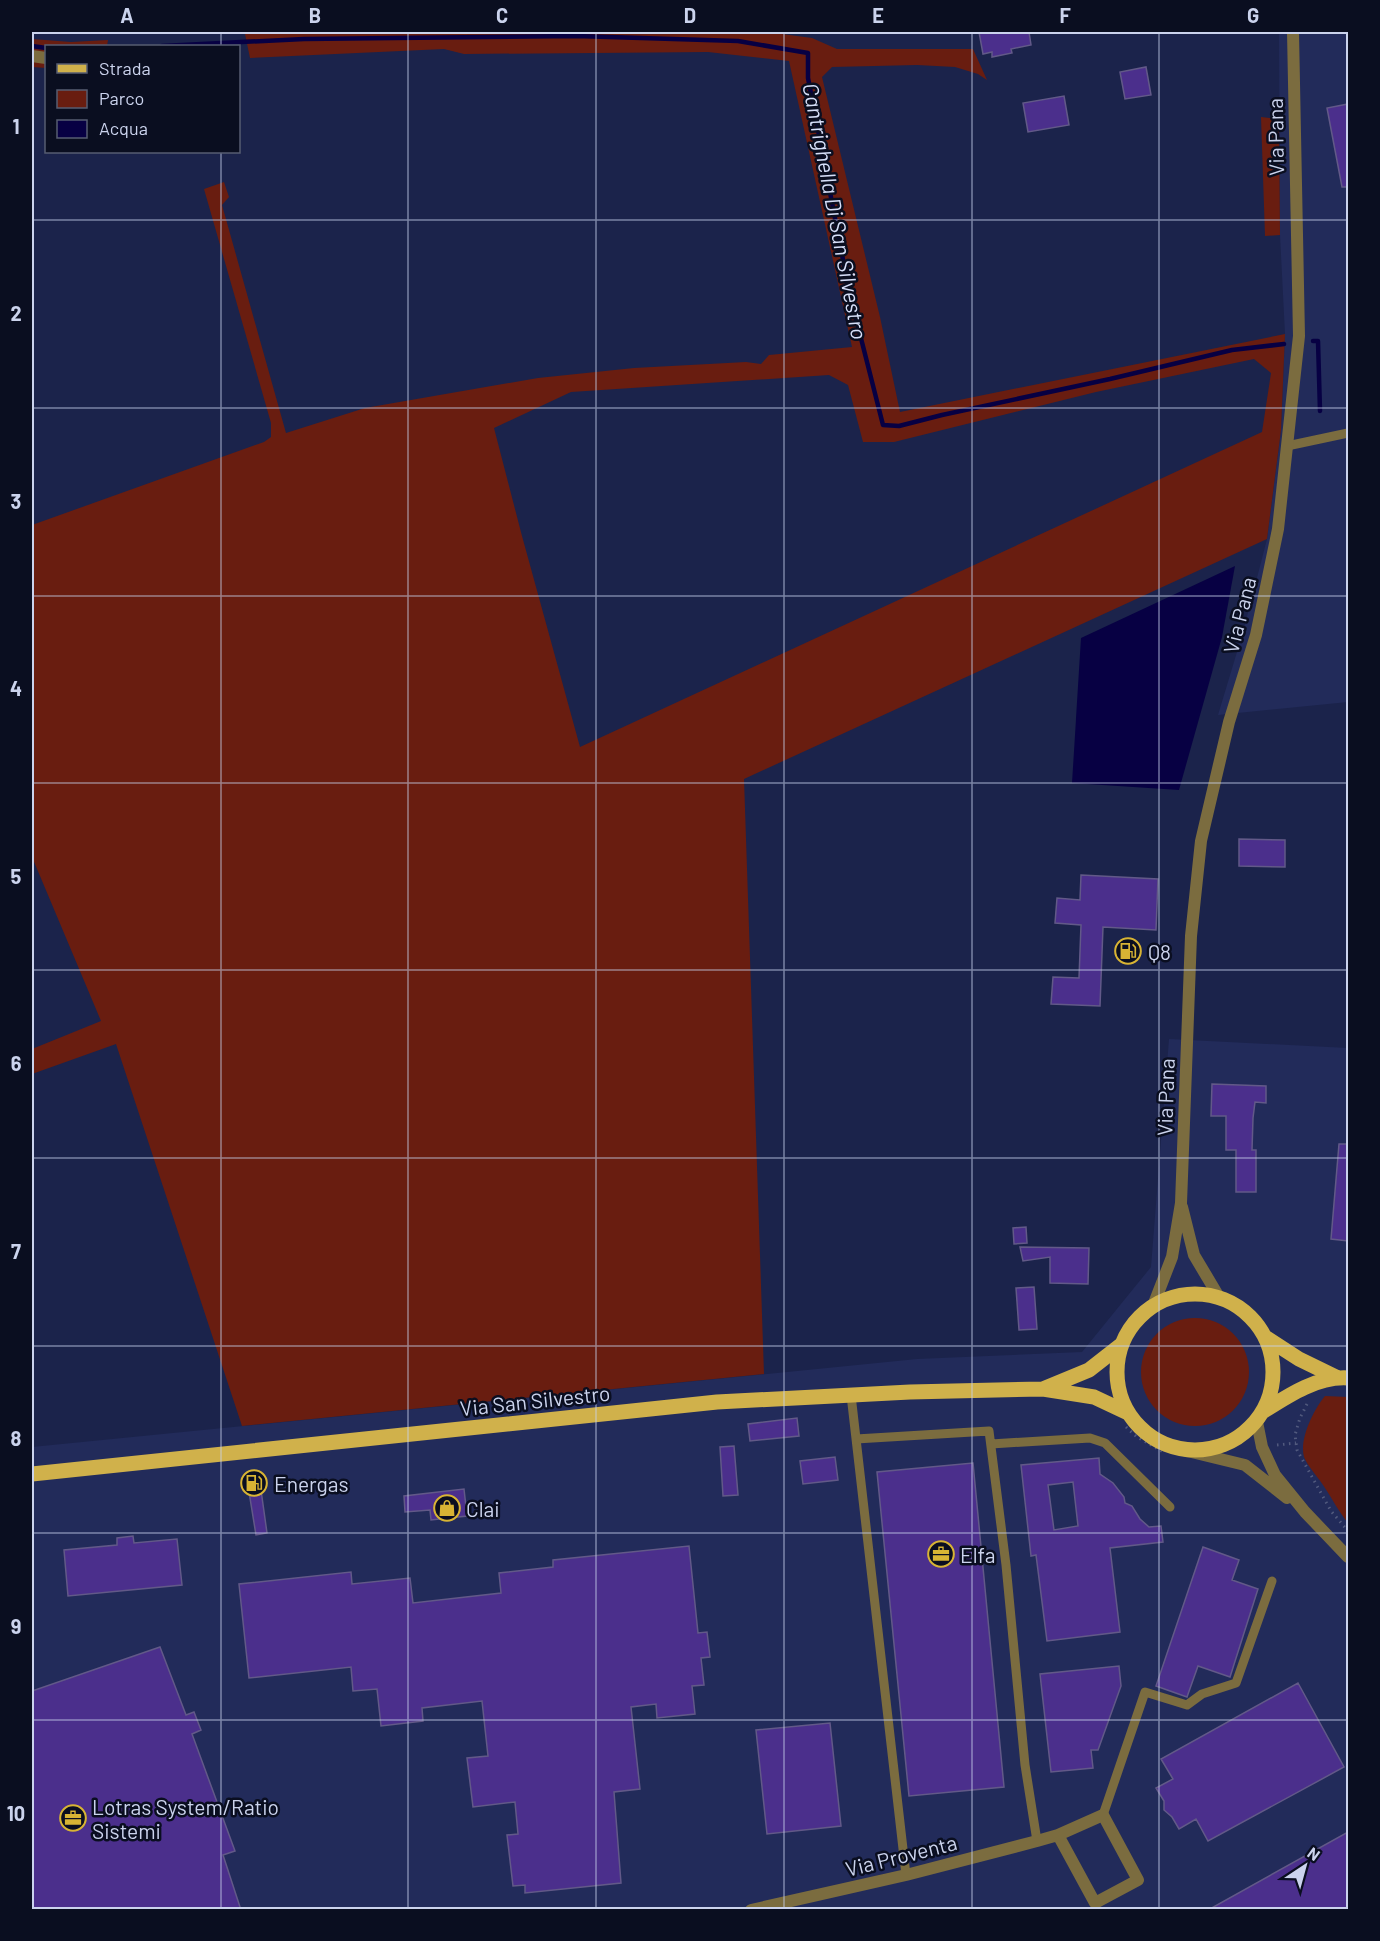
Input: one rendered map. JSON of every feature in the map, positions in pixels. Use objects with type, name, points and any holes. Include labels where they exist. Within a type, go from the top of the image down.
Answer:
[{"type":"main road","points":[[1260,1416],[1272,1387],[1273,1361],[1265,1337],[1254,1320],[1238,1306],[1219,1297],[1196,1294],[1174,1297],[1153,1306],[1134,1323],[1121,1345],[1117,1368],[1119,1391],[1128,1413],[1141,1429],[1159,1442],[1179,1449],[1200,1451],[1222,1446],[1241,1436],[1260,1416],[1300,1389],[1343,1378]]},
{"type":"main road","points":[[1265,1337],[1299,1359],[1343,1378]]},
{"type":"main road","name":"Via San Silvestro","points":[[1043,1389],[1089,1370],[1121,1345]]},
{"type":"main road","name":"Via San Silvestro","points":[[32,1474],[717,1402],[1043,1389],[1094,1397],[1128,1413]]},
{"type":"street","name":"Via Pana","points":[[1153,1306],[1172,1257],[1181,1203],[1191,936],[1201,841],[1229,723],[1256,635],[1278,529],[1299,336],[1293,32]]},
{"type":"street","name":"Via Pana","points":[[1181,1203],[1194,1254],[1219,1297]]},
{"type":"street","points":[[1260,1416],[1262,1448],[1275,1475],[1305,1512],[1348,1557]]},
{"type":"street","points":[[1179,1449],[1245,1465],[1305,1512]]},
{"type":"street","points":[[1058,1835],[1096,1906],[1138,1880],[1103,1815]]},
{"type":"street","name":"Via Proventa","points":[[751,1910],[906,1875],[1037,1841],[1058,1835],[1103,1815]]},
{"type":"lane","points":[[1287,446],[1348,433]]},
{"type":"lane","points":[[851,1395],[906,1875]]},
{"type":"lane","points":[[856,1439],[989,1431],[1006,1565],[1025,1765],[1037,1841]]},
{"type":"lane","points":[[991,1444],[1090,1438],[1105,1443],[1170,1507]]},
{"type":"lane","points":[[1103,1815],[1145,1692],[1187,1706],[1202,1694],[1236,1683],[1272,1581]]},
{"type":"path","points":[[1319,1383],[1300,1418],[1296,1435],[1296,1450],[1330,1511],[1348,1531]]},
{"type":"path","points":[[1262,1448],[1296,1443]]},
{"type":"shaded area","points":[[1279,32],[1348,32],[1348,702],[1218,715],[1243,632],[1267,539],[1281,430],[1285,334],[1280,235]]},
{"type":"shaded area","points":[[1169,1039],[1348,1048],[1348,1909],[32,1910],[32,1447],[917,1359],[1082,1352],[1151,1267]]},
{"type":"green space","points":[[767,32],[812,38],[837,49],[973,49],[987,80],[978,74],[955,67],[917,65],[832,67],[822,77],[880,317],[900,412],[1285,334],[1281,430],[1267,539],[744,779],[764,1374],[242,1426],[116,1044],[32,1074],[32,1049],[101,1021],[32,857],[32,525],[264,442],[271,437],[271,423],[204,189],[224,182],[229,197],[222,205],[286,433],[365,408],[538,378],[634,368],[746,362],[761,364],[769,355],[852,347],[789,61],[708,52],[464,54],[444,49],[250,58],[245,34]],"holes":[[[1254,359],[1271,373],[1262,432],[580,747],[494,428],[571,392],[829,375],[848,385],[863,442],[894,442],[1096,392]]]},
{"type":"green space","points":[[32,39],[71,42],[108,40],[107,45],[45,45],[45,68],[32,67]]},
{"type":"green space","points":[[1261,117],[1279,119],[1280,235],[1265,236]]},
{"type":"green space","points":[[1195,1318],[1216,1322],[1233,1334],[1245,1351],[1249,1372],[1245,1393],[1233,1410],[1216,1422],[1195,1426],[1174,1422],[1157,1410],[1145,1393],[1141,1372],[1145,1351],[1157,1334],[1174,1322]]},
{"type":"green space","points":[[1325,1396],[1348,1397],[1348,1523],[1304,1457],[1304,1442],[1308,1425]]},
{"type":"water","points":[[1235,566],[1222,637],[1179,790],[1072,783],[1081,638]]},
{"type":"building","points":[[979,32],[1029,32],[1031,45],[1011,49],[1012,53],[992,57],[992,52],[983,54]]},
{"type":"building","points":[[1146,67],[1151,95],[1125,99],[1120,72]]},
{"type":"building","points":[[1064,96],[1069,125],[1028,132],[1023,103]]},
{"type":"building","points":[[1348,104],[1348,187],[1342,187],[1327,108]]},
{"type":"building","points":[[1239,839],[1285,840],[1285,867],[1239,866]]},
{"type":"building","points":[[1081,875],[1158,879],[1156,930],[1103,927],[1100,1006],[1051,1004],[1053,977],[1079,978],[1081,925],[1055,923],[1057,898],[1080,900]]},
{"type":"building","points":[[1212,1084],[1266,1086],[1266,1103],[1255,1102],[1253,1118],[1252,1150],[1256,1150],[1256,1192],[1236,1192],[1236,1150],[1226,1150],[1226,1116],[1211,1116]]},
{"type":"building","points":[[1339,1144],[1348,1144],[1348,1241],[1331,1239]]},
{"type":"building","points":[[1026,1227],[1027,1243],[1014,1244],[1013,1228]]},
{"type":"building","points":[[1020,1247],[1089,1248],[1088,1284],[1050,1283],[1050,1257],[1023,1261]]},
{"type":"building","points":[[1034,1287],[1037,1329],[1019,1330],[1016,1288]]},
{"type":"building","points":[[797,1418],[799,1436],[750,1441],[748,1424]]},
{"type":"building","points":[[734,1446],[738,1495],[723,1496],[720,1447]]},
{"type":"building","points":[[835,1457],[838,1480],[803,1484],[800,1461]]},
{"type":"building","points":[[1099,1458],[1100,1474],[1113,1483],[1124,1497],[1125,1503],[1132,1506],[1140,1519],[1149,1527],[1161,1526],[1163,1542],[1110,1548],[1120,1632],[1047,1641],[1036,1555],[1031,1556],[1021,1465]],"holes":[[[1073,1482],[1078,1526],[1054,1530],[1048,1485]]]},
{"type":"building","points":[[973,1463],[1004,1787],[909,1796],[877,1472]]},
{"type":"building","points":[[262,1475],[264,1490],[261,1490],[267,1533],[256,1535],[249,1492],[246,1492],[244,1478]]},
{"type":"building","points":[[464,1489],[467,1516],[431,1520],[430,1510],[405,1512],[404,1496]]},
{"type":"building","points":[[133,1536],[134,1543],[177,1539],[182,1585],[68,1596],[64,1550],[117,1545],[117,1538]]},
{"type":"building","points":[[689,1546],[698,1633],[707,1632],[710,1657],[701,1658],[704,1685],[692,1686],[695,1714],[657,1718],[656,1704],[631,1707],[640,1789],[614,1792],[621,1883],[525,1893],[525,1885],[513,1886],[507,1835],[518,1834],[515,1802],[473,1807],[467,1758],[488,1756],[482,1701],[422,1708],[423,1721],[381,1726],[377,1689],[353,1691],[351,1667],[249,1678],[239,1584],[351,1572],[352,1584],[410,1578],[413,1603],[501,1593],[499,1573],[553,1567],[553,1560]]},
{"type":"building","points":[[1203,1547],[1239,1560],[1232,1580],[1258,1589],[1230,1677],[1198,1666],[1187,1697],[1156,1686]]},
{"type":"building","points":[[160,1647],[186,1715],[194,1712],[201,1730],[192,1734],[235,1851],[223,1855],[241,1910],[32,1910],[32,1691]]},
{"type":"building","points":[[1119,1666],[1121,1686],[1098,1750],[1091,1750],[1093,1768],[1051,1772],[1040,1674]]},
{"type":"building","points":[[1298,1683],[1344,1767],[1208,1841],[1196,1819],[1179,1829],[1172,1817],[1164,1810],[1164,1801],[1156,1788],[1173,1779],[1161,1759]]},
{"type":"building","points":[[830,1723],[841,1826],[767,1834],[756,1730]]},
{"type":"building","points":[[1348,1832],[1348,1910],[1208,1910]]},
{"type":"waterway","name":"Cantrighella Di San Silvestro","points":[[182,45],[304,39],[576,36],[738,41],[808,53],[808,78],[849,291],[883,425],[899,426],[1232,350],[1284,344]]},
{"type":"waterway","name":"Cantrighella Di San Silvestro","points":[[32,46],[45,48]]},
{"type":"waterway","name":"Cantrighella Di San Silvestro","points":[[1313,341],[1318,341],[1320,411]]},
{"type":"place","name":"Q8","points":[[1128,951]]},
{"type":"place","name":"Energas","points":[[254,1483]]},
{"type":"place","name":"Clai","points":[[447,1508]]},
{"type":"place","name":"Elfa","points":[[941,1554]]},
{"type":"place","name":"Lotras System/Ratio Sistemi","points":[[73,1818]]}]
